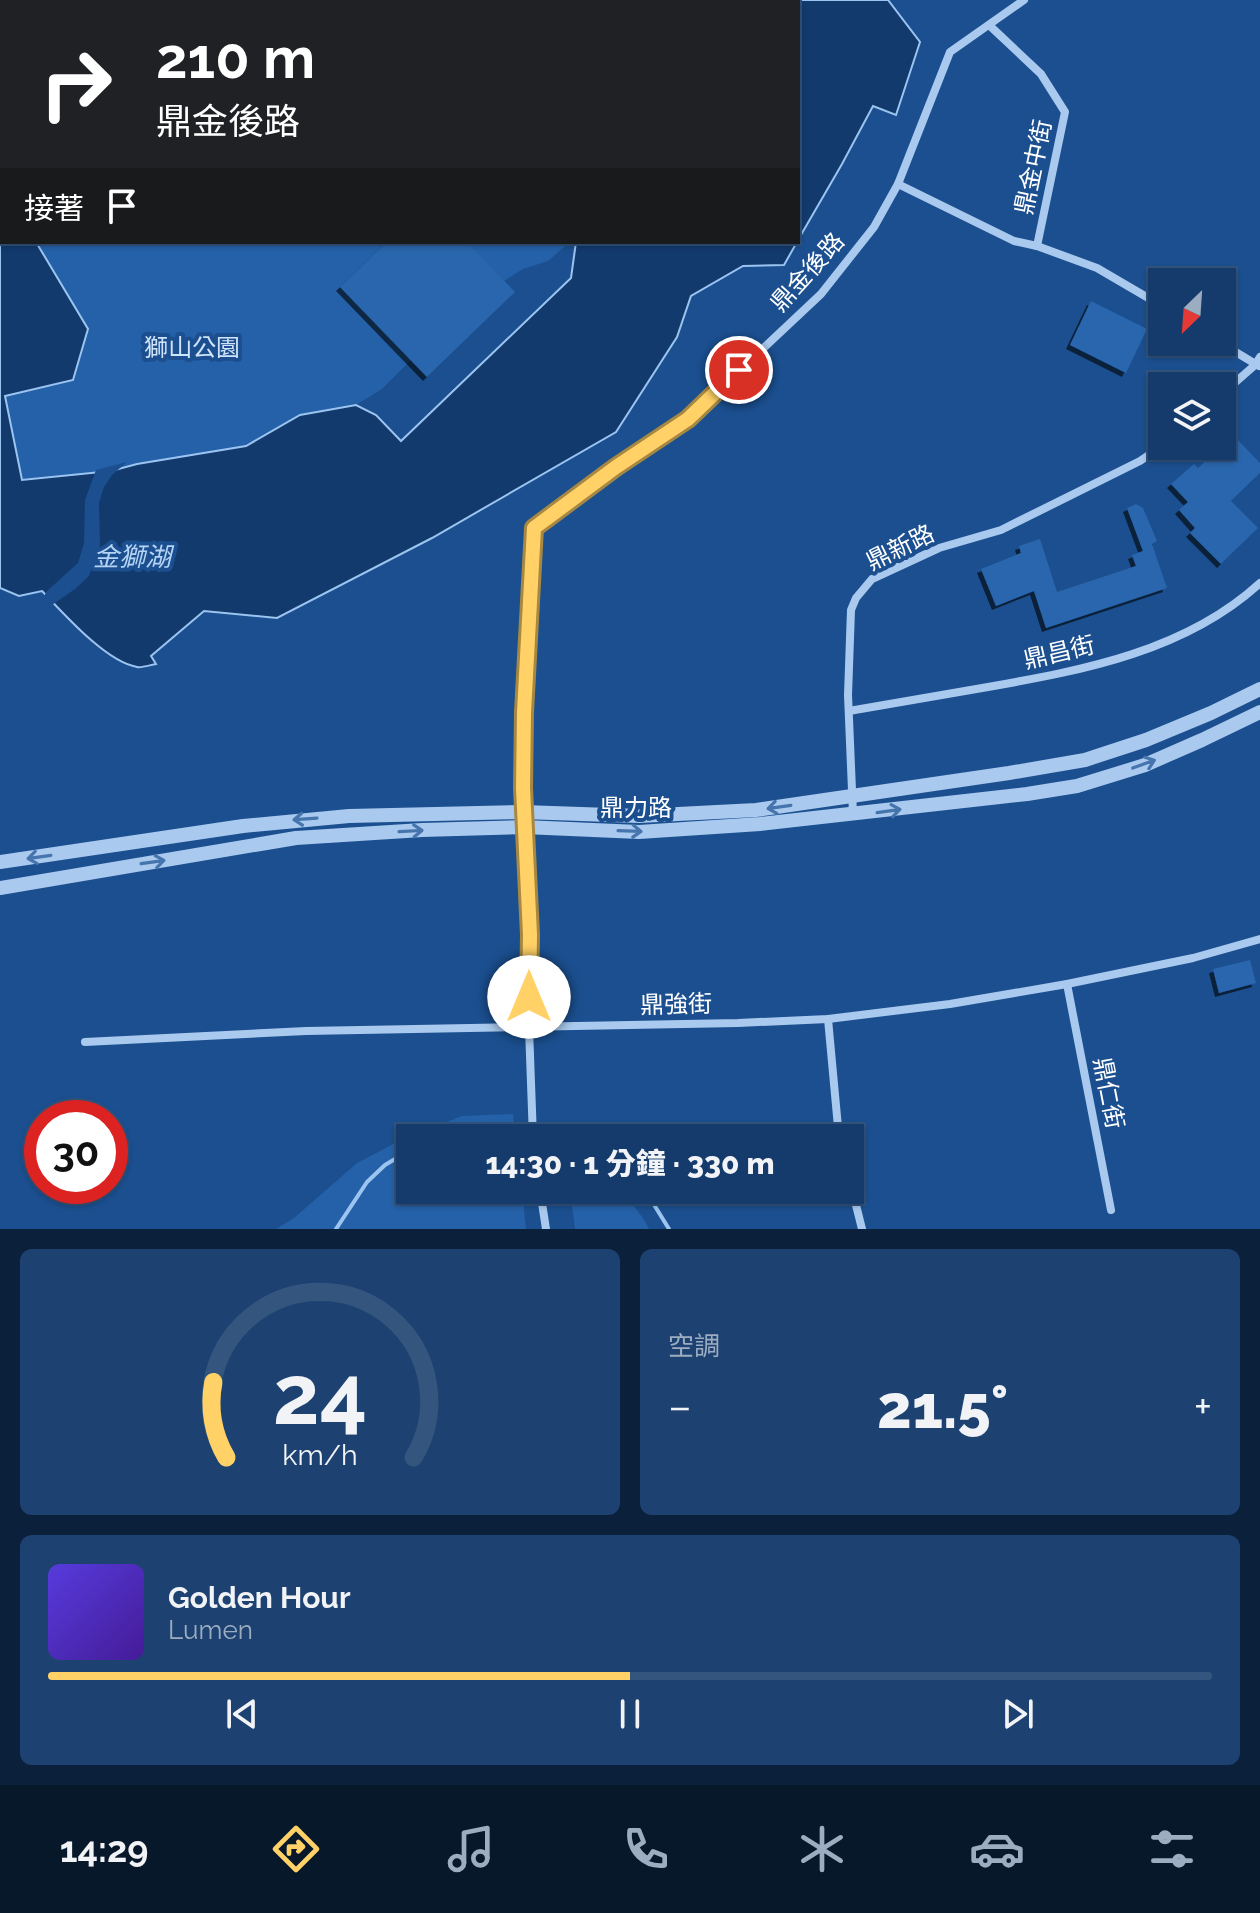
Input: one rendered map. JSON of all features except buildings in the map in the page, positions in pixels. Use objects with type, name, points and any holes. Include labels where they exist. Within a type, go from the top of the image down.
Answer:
[{"type":"street","points":[[989,25],[1024,0]]},
{"type":"street","name":"鼎金後路","points":[[532,1124],[524,712],[534,528],[616,467],[688,419],[821,294],[874,227],[898,184],[950,52],[989,25]]},
{"type":"street","name":"鼎金中街","points":[[989,25],[1041,74],[1065,112],[1037,246]]},
{"type":"street","points":[[898,184],[1014,241],[1097,268],[1148,298]]},
{"type":"street","points":[[1236,351],[1258,363],[1236,382]]},
{"type":"street","name":"鼎新路","points":[[853,815],[849,711],[851,610],[856,598],[872,579],[939,548],[1001,530],[1148,456]]},
{"type":"street","name":"鼎昌街","points":[[849,711],[1044,677],[1117,659],[1160,645],[1212,619],[1260,583]]},
{"type":"street","name":"鼎力路","points":[[0,862],[282,821],[349,816],[524,820],[639,816],[756,810],[852,797],[1085,760],[1146,740],[1260,689]]},
{"type":"street","name":"鼎力路","points":[[0,888],[296,838],[524,820],[639,832],[853,815],[1027,794],[1077,786],[1145,765],[1260,712]]},
{"type":"street","name":"鼎強街","points":[[85,1042],[306,1031],[828,1019],[950,1004],[1067,984],[1193,958],[1260,939]]},
{"type":"street","name":"鼎仁街","points":[[1067,984],[1111,1210]]},
{"type":"street","points":[[828,1019],[838,1124]]},
{"type":"street","points":[[542,1204],[546,1229]]},
{"type":"street","points":[[856,1204],[862,1229]]},
{"type":"green space","name":"獅山公園","points":[[37,244],[385,244],[340,287],[411,360],[382,389],[356,405],[300,415],[246,446],[111,471],[22,480],[4,395],[73,380],[88,329]]},
{"type":"green space","points":[[469,244],[568,244],[548,261],[523,269],[504,281]]},
{"type":"green space","points":[[513,1114],[514,1124],[442,1124],[462,1116]]},
{"type":"green space","points":[[396,1143],[396,1204],[523,1204],[526,1229],[276,1229],[294,1218],[357,1163]]},
{"type":"green space","points":[[572,1204],[632,1204],[649,1229],[575,1229]]},
{"type":"water","points":[[800,0],[888,0],[920,42],[896,115],[873,106],[800,237]]},
{"type":"water","name":"金獅湖","points":[[0,244],[37,244],[88,329],[73,380],[5,396],[22,480],[111,471],[246,446],[300,415],[356,405],[376,415],[401,441],[571,278],[576,244],[796,244],[784,265],[743,266],[691,296],[677,337],[616,432],[432,538],[277,618],[204,611],[151,656],[156,664],[139,667],[125,663],[99,647],[42,591],[19,596],[0,588]]},
{"type":"pier","points":[[127,462],[104,487],[99,503],[100,545],[89,576],[52,605],[44,596],[47,591],[78,563],[84,543],[85,500],[96,470]]},
{"type":"waterway","points":[[336,1229],[367,1182],[396,1158]]},
{"type":"waterway","points":[[654,1204],[669,1229]]},
{"type":"route","points":[[529,997],[530,935],[523,788],[534,528],[616,467],[688,419],[739,370]]}]
